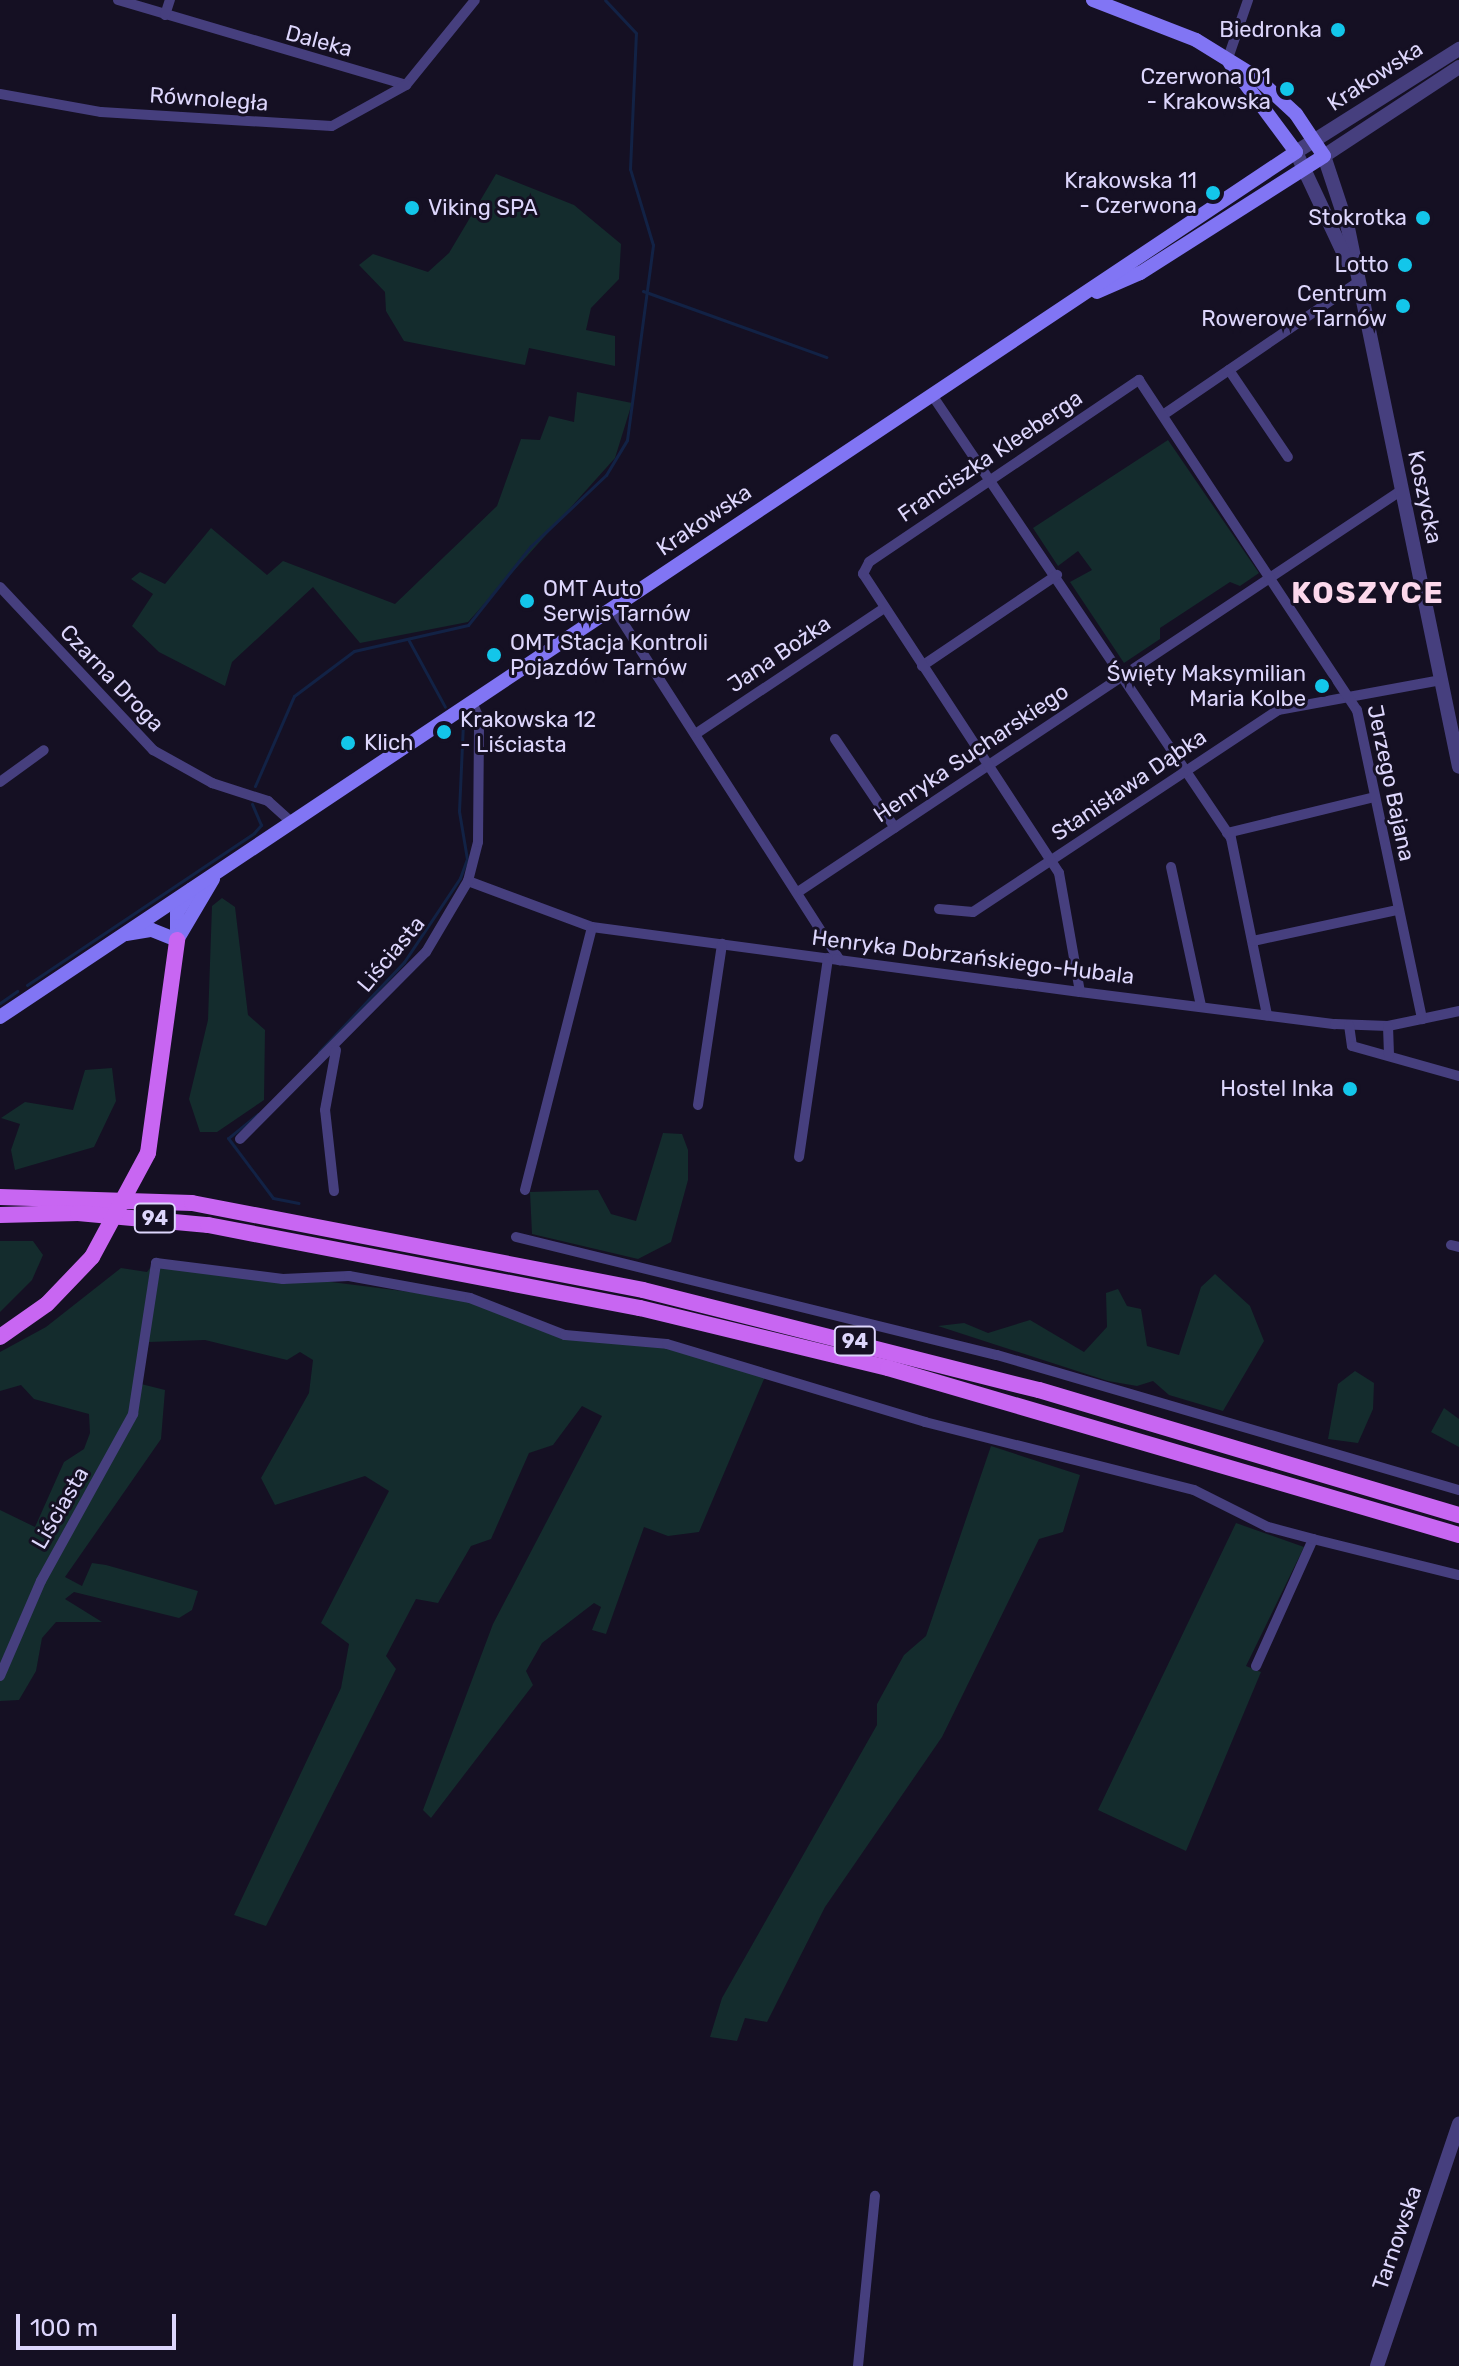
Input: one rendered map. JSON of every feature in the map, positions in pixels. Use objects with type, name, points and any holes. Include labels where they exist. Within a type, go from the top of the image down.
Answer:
[{"type":"main road","points":[[1093,0],[1123,5],[1229,62],[1280,98],[1315,141]]},
{"type":"main road","points":[[1229,62],[1296,152]]},
{"type":"main road","name":"Krakowska","points":[[1089,295],[1140,273],[1324,156],[1315,141]]},
{"type":"main road","name":"Krakowska","points":[[0,1017],[122,935],[135,923],[932,395],[1089,295],[1296,152]]},
{"type":"main road","name":"Krakowska","points":[[177,940],[195,901],[225,866]]},
{"type":"main road","points":[[0,1337],[47,1304],[92,1257],[124,1210],[148,1153],[177,940],[177,913],[195,885]]},
{"type":"main road","points":[[135,923],[161,923],[177,940]]},
{"type":"main road","points":[[122,935],[152,930],[177,940]]},
{"type":"main road","name":"94","points":[[0,1197],[192,1203],[643,1290],[1009,1382],[1459,1515]]},
{"type":"main road","name":"94","points":[[0,1215],[78,1213],[208,1225],[640,1308],[888,1368],[1459,1535]]},
{"type":"street","name":"Daleka","points":[[118,0],[406,85]]},
{"type":"street","points":[[165,15],[170,0]]},
{"type":"street","points":[[406,85],[475,0]]},
{"type":"street","points":[[1229,62],[1248,0]]},
{"type":"street","name":"Krakowska","points":[[1296,152],[1459,49]]},
{"type":"street","name":"Krakowska","points":[[1324,156],[1459,67]]},
{"type":"street","name":"Równoległa","points":[[0,94],[101,112],[322,126],[406,85]]},
{"type":"street","points":[[1296,152],[1305,168]]},
{"type":"street","name":"Koszycka","points":[[1324,156],[1358,282],[1459,764]]},
{"type":"street","name":"Koszycka","points":[[1305,168],[1358,282]]},
{"type":"street","points":[[1163,415],[1358,282]]},
{"type":"street","points":[[1229,370],[1288,457]]},
{"type":"street","name":"Franciszka Kleeberga","points":[[1052,861],[883,609],[865,566],[1139,380],[1270,576]]},
{"type":"street","points":[[932,395],[1057,575],[1227,833],[1267,1015]]},
{"type":"street","name":"Henryka Sucharskiego","points":[[801,890],[1402,490]]},
{"type":"street","points":[[922,666],[1057,575]]},
{"type":"street","name":"Jerzego Bajana","points":[[1270,576],[1352,697],[1422,1019]]},
{"type":"street","name":"Czarna Droga","points":[[2,595],[153,750],[212,783],[268,801],[291,822]]},
{"type":"street","points":[[613,607],[801,890],[840,960]]},
{"type":"street","name":"Jana Bożka","points":[[697,733],[883,609]]},
{"type":"street","name":"Stanisława Dąbka","points":[[939,909],[973,912],[1278,710],[1441,680]]},
{"type":"street","name":"Liściasta","points":[[240,1139],[336,1048],[426,952],[468,881],[478,842],[479,718],[472,702]]},
{"type":"street","points":[[835,739],[895,828]]},
{"type":"street","points":[[0,782],[44,750]]},
{"type":"street","points":[[1227,833],[1375,797]]},
{"type":"street","points":[[1052,861],[1080,992]]},
{"type":"street","points":[[1171,867],[1201,1006]]},
{"type":"street","name":"Henryka Dobrzańskiego-Hubala","points":[[468,881],[592,927],[1080,992],[1349,1025],[1388,1026],[1459,1011]]},
{"type":"street","points":[[1253,941],[1398,910]]},
{"type":"street","points":[[525,1190],[592,927]]},
{"type":"street","points":[[698,1105],[722,944]]},
{"type":"street","points":[[799,1157],[828,958]]},
{"type":"street","points":[[1349,1025],[1352,1046],[1459,1076]]},
{"type":"street","points":[[1388,1026],[1389,1055]]},
{"type":"street","points":[[334,1191],[325,1110],[336,1048]]},
{"type":"street","points":[[516,1237],[997,1355],[1459,1490]]},
{"type":"street","name":"Liściasta","points":[[0,1676],[41,1581],[133,1414],[156,1263],[283,1279],[349,1276],[470,1298],[565,1335],[667,1344],[925,1422],[1194,1490],[1268,1527],[1313,1539]]},
{"type":"street","points":[[1256,1666],[1313,1539],[1459,1575]]},
{"type":"street","name":"Tarnowska","points":[[1377,2366],[1459,2124]]},
{"type":"street","points":[[858,2366],[875,2196]]},
{"type":"green space","points":[[496,174],[574,205],[621,244],[619,279],[591,308],[586,330],[615,336],[615,366],[529,348],[525,365],[404,341],[386,311],[385,292],[359,265],[373,254],[428,272],[449,253]]},
{"type":"green space","points":[[577,392],[632,403],[615,458],[468,622],[360,643],[313,587],[232,662],[225,686],[159,652],[132,626],[153,594],[131,579],[140,572],[165,584],[211,528],[267,575],[283,561],[395,604],[497,506],[521,439],[540,440],[549,416],[574,422]]},
{"type":"green space","points":[[1168,440],[1259,573],[1240,586],[1230,582],[1160,628],[1160,639],[1124,663],[1070,582],[1092,570],[1078,551],[1058,566],[1033,528]]},
{"type":"green space","points":[[222,898],[235,907],[248,1015],[265,1030],[264,1100],[217,1132],[200,1132],[189,1099],[208,1020],[212,906]]},
{"type":"green space","points":[[112,1068],[116,1101],[94,1147],[15,1170],[11,1150],[20,1124],[1,1118],[25,1102],[73,1110],[85,1070]]},
{"type":"green space","points":[[663,1133],[682,1134],[688,1150],[688,1180],[671,1242],[638,1259],[532,1234],[530,1192],[598,1190],[611,1214],[636,1221]]},
{"type":"green space","points":[[0,1241],[33,1241],[43,1255],[32,1280],[0,1312]]},
{"type":"green space","points":[[156,1260],[458,1298],[551,1331],[652,1343],[767,1372],[699,1532],[668,1536],[644,1527],[606,1634],[592,1630],[601,1607],[594,1603],[542,1643],[526,1671],[533,1685],[431,1818],[423,1810],[493,1624],[602,1416],[582,1406],[553,1445],[529,1453],[491,1539],[471,1546],[438,1603],[416,1599],[386,1656],[396,1669],[266,1926],[234,1915],[341,1688],[349,1644],[321,1623],[389,1491],[365,1476],[275,1505],[261,1478],[309,1393],[313,1360],[300,1352],[287,1360],[205,1340],[149,1342],[141,1384],[165,1390],[161,1439],[65,1577],[82,1586],[92,1563],[106,1565],[198,1591],[192,1610],[179,1618],[74,1592],[65,1599],[102,1622],[56,1622],[42,1638],[36,1671],[19,1700],[0,1701],[0,1510],[35,1527],[64,1462],[84,1449],[90,1433],[89,1414],[34,1399],[21,1385],[0,1391],[0,1352],[46,1327],[121,1268],[147,1272]]},
{"type":"green space","points":[[1215,1274],[1250,1306],[1264,1341],[1223,1411],[1169,1395],[1153,1381],[1137,1386],[1108,1381],[938,1326],[964,1323],[988,1333],[1030,1320],[1084,1352],[1107,1327],[1106,1293],[1118,1289],[1127,1306],[1141,1309],[1147,1346],[1179,1355],[1201,1287]]},
{"type":"green space","points":[[1355,1371],[1374,1383],[1373,1409],[1358,1443],[1328,1439],[1338,1384]]},
{"type":"green space","points":[[1444,1408],[1459,1419],[1459,1447],[1431,1432]]},
{"type":"green space","points":[[991,1446],[1080,1475],[1063,1532],[1039,1539],[942,1737],[825,1907],[767,2022],[745,2018],[737,2041],[710,2037],[722,1998],[877,1725],[877,1704],[904,1655],[926,1636]]},
{"type":"green space","points":[[1236,1523],[1304,1547],[1246,1666],[1261,1672],[1186,1851],[1098,1810]]},
{"type":"waterway","points":[[255,786],[294,696],[354,651],[468,625],[530,547],[606,475],[627,440],[653,245],[630,169],[636,33],[605,0]]},
{"type":"waterway","points":[[643,291],[826,357]]},
{"type":"waterway","points":[[408,639],[445,707]]},
{"type":"waterway","points":[[319,1052],[404,962],[460,878],[467,859],[459,811],[463,724]]},
{"type":"waterway","points":[[27,985],[254,833],[261,825],[252,804]]},
{"type":"waterway","points":[[0,1003],[17,991]]},
{"type":"waterway","points":[[258,1114],[228,1138],[273,1198],[299,1203]]},
{"type":"place","name":"Biedronka","points":[[1338,30]]},
{"type":"place","name":"Czerwona 01 - Krakowska","points":[[1287,89]]},
{"type":"place","name":"Krakowska 11 - Czerwona","points":[[1213,193]]},
{"type":"place","name":"Viking SPA","points":[[412,208]]},
{"type":"place","name":"Stokrotka","points":[[1423,218]]},
{"type":"place","name":"Lotto","points":[[1405,265]]},
{"type":"place","name":"Centrum Rowerowe Tarnów","points":[[1403,306]]},
{"type":"place","name":"OMT Auto Serwis Tarnów","points":[[527,601]]},
{"type":"place","name":"OMT Stacja Kontroli Pojazdów Tarnów","points":[[494,655]]},
{"type":"place","name":"Święty Maksymilian Maria Kolbe","points":[[1322,686]]},
{"type":"place","name":"Krakowska 12 - Liściasta","points":[[444,732]]},
{"type":"place","name":"Klich","points":[[348,743]]},
{"type":"place","name":"Hostel Inka","points":[[1350,1089]]},
{"type":"district","name":"KOSZYCE","points":[[1368,593]]}]
